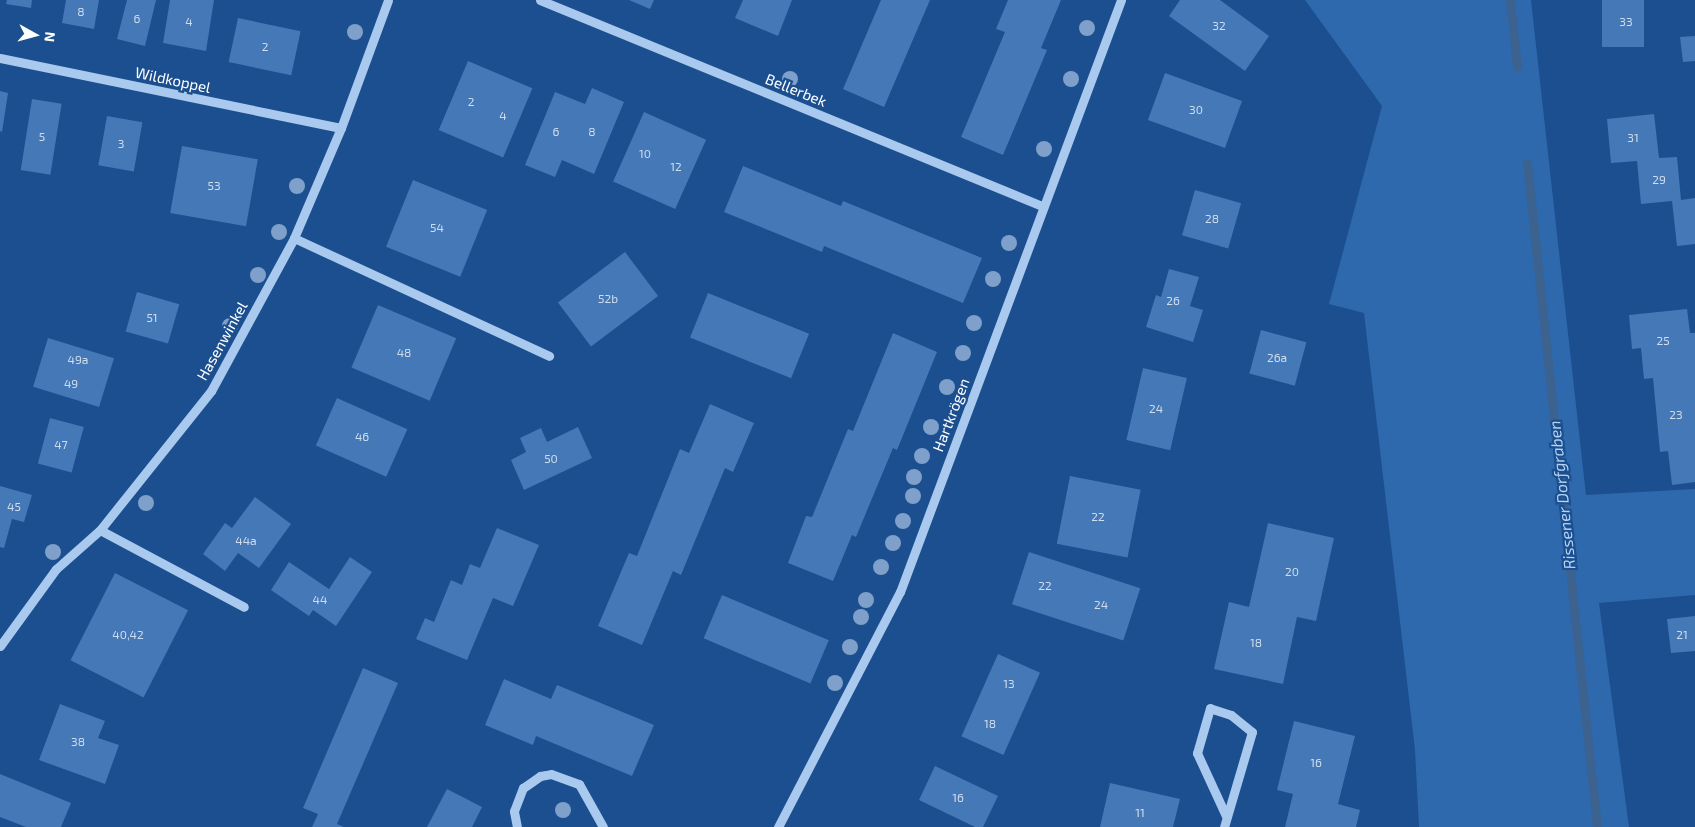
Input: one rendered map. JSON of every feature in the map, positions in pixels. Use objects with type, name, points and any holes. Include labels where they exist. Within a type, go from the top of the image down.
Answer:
[{"type":"street","name":"Hasenwinkel","points":[[0,646],[56,569],[100,530],[211,391],[294,238],[341,128],[388,0]]},
{"type":"street","name":"Bellerbek","points":[[540,0],[1042,206]]},
{"type":"street","name":"Hartkrögen","points":[[778,827],[900,592],[1042,206],[1121,0]]},
{"type":"street","name":"Wildkoppel","points":[[0,58],[341,128]]},
{"type":"street","points":[[294,238],[549,356]]},
{"type":"street","points":[[100,530],[244,607]]},
{"type":"street","points":[[1224,827],[1252,732],[1231,715],[1210,708],[1197,753],[1226,816]]},
{"type":"street","points":[[517,827],[514,811],[523,788],[531,781],[551,774],[570,779],[579,784],[603,827]]},
{"type":"shaded area","points":[[1305,0],[1531,0],[1586,495],[1695,489],[1695,595],[1599,603],[1629,827],[1419,827],[1415,750],[1364,313],[1329,304],[1382,106]]},
{"type":"building","points":[[7,0],[32,0],[31,8],[6,4]]},
{"type":"building","points":[[66,0],[99,0],[94,29],[62,23]]},
{"type":"building","points":[[127,0],[156,0],[145,46],[117,39]]},
{"type":"building","points":[[170,0],[214,0],[206,51],[163,43]]},
{"type":"building","points":[[629,0],[654,0],[650,9]]},
{"type":"building","points":[[743,0],[792,0],[778,36],[735,18]]},
{"type":"building","points":[[881,0],[930,0],[884,107],[843,89]]},
{"type":"building","points":[[1008,0],[1061,0],[1041,48],[1047,50],[1003,155],[961,137],[1005,32],[996,29]]},
{"type":"building","points":[[1180,0],[1220,0],[1269,36],[1245,71],[1169,16]]},
{"type":"building","points":[[1602,0],[1644,0],[1644,47],[1602,47]]},
{"type":"building","points":[[238,18],[301,31],[291,75],[229,62]]},
{"type":"building","points":[[1695,36],[1695,61],[1683,62],[1680,37]]},
{"type":"building","points":[[468,61],[532,88],[503,157],[439,130]]},
{"type":"building","points":[[1165,73],[1242,101],[1225,148],[1148,120]]},
{"type":"building","points":[[592,88],[624,102],[594,174],[562,160],[555,177],[525,165],[555,92],[585,104]]},
{"type":"building","points":[[0,91],[8,93],[2,132],[0,131]]},
{"type":"building","points":[[32,99],[62,104],[50,175],[21,170]]},
{"type":"building","points":[[644,112],[706,140],[675,209],[613,181]]},
{"type":"building","points":[[1654,114],[1659,158],[1677,157],[1681,200],[1695,198],[1695,244],[1677,246],[1672,201],[1641,204],[1637,161],[1611,163],[1607,119]]},
{"type":"building","points":[[107,116],[142,122],[134,171],[98,165]]},
{"type":"building","points":[[182,146],[258,159],[246,226],[170,213]]},
{"type":"building","points":[[743,166],[841,206],[843,201],[982,258],[963,303],[824,246],[822,252],[724,212]]},
{"type":"building","points":[[413,180],[487,210],[460,277],[386,247]]},
{"type":"building","points":[[1195,190],[1241,203],[1228,248],[1182,235]]},
{"type":"building","points":[[625,252],[658,296],[591,346],[558,303]]},
{"type":"building","points":[[1169,269],[1199,277],[1190,306],[1203,310],[1193,342],[1146,327],[1156,295],[1161,297]]},
{"type":"building","points":[[137,292],[179,304],[168,344],[126,331]]},
{"type":"building","points":[[708,293],[809,334],[791,378],[690,338]]},
{"type":"building","points":[[378,305],[456,338],[430,401],[351,368]]},
{"type":"building","points":[[1687,309],[1690,333],[1695,333],[1695,482],[1672,485],[1668,451],[1660,452],[1653,378],[1644,379],[1641,348],[1632,349],[1629,315]]},
{"type":"building","points":[[1261,330],[1306,342],[1295,386],[1249,373]]},
{"type":"building","points":[[893,333],[937,352],[897,450],[893,448],[856,537],[852,535],[833,581],[788,563],[806,516],[812,517],[848,429],[853,431]]},
{"type":"building","points":[[48,338],[114,358],[99,407],[33,387]]},
{"type":"building","points":[[1143,368],[1187,378],[1170,450],[1126,440]]},
{"type":"building","points":[[337,398],[407,429],[386,477],[316,446]]},
{"type":"building","points":[[710,404],[754,423],[733,472],[725,468],[681,575],[673,571],[642,645],[598,626],[629,553],[637,556],[680,449],[689,453]]},
{"type":"building","points":[[50,418],[84,427],[72,472],[38,463]]},
{"type":"building","points":[[578,427],[592,458],[524,490],[511,460],[526,452],[520,438],[541,428],[547,442]]},
{"type":"building","points":[[1070,476],[1141,490],[1128,557],[1057,544]]},
{"type":"building","points":[[0,486],[32,495],[24,522],[12,519],[4,548],[0,547]]},
{"type":"building","points":[[255,497],[291,524],[259,568],[238,553],[225,571],[203,554],[225,523],[232,528]]},
{"type":"building","points":[[1268,523],[1334,538],[1316,621],[1297,617],[1283,684],[1214,669],[1229,602],[1249,607]]},
{"type":"building","points":[[497,528],[539,545],[513,606],[493,598],[467,660],[416,639],[425,618],[434,622],[451,580],[462,585],[470,564],[480,568]]},
{"type":"building","points":[[1029,552],[1140,588],[1123,640],[1012,604]]},
{"type":"building","points":[[350,557],[372,572],[336,626],[313,610],[309,616],[271,590],[289,562],[329,589]]},
{"type":"building","points":[[115,573],[188,610],[144,698],[71,660]]},
{"type":"building","points":[[722,595],[829,640],[810,684],[704,638]]},
{"type":"building","points":[[1695,616],[1695,651],[1671,653],[1667,619]]},
{"type":"building","points":[[998,654],[1040,673],[1003,755],[961,736]]},
{"type":"building","points":[[363,668],[398,683],[337,824],[344,827],[312,827],[318,814],[303,808]]},
{"type":"building","points":[[504,679],[551,699],[557,685],[654,725],[632,776],[536,736],[533,745],[485,725]]},
{"type":"building","points":[[60,704],[105,721],[98,738],[119,745],[105,784],[39,760]]},
{"type":"building","points":[[1294,721],[1355,736],[1338,804],[1360,810],[1356,827],[1285,827],[1293,794],[1277,790]]},
{"type":"building","points":[[935,766],[998,796],[983,827],[975,827],[919,800]]},
{"type":"building","points":[[0,774],[71,803],[61,827],[26,827],[0,817]]},
{"type":"building","points":[[1110,783],[1180,799],[1173,827],[1100,827]]},
{"type":"building","points":[[447,789],[482,807],[472,827],[427,827]]},
{"type":"waterway","name":"Rissener Dorfgraben","points":[[1510,0],[1517,67]]},
{"type":"waterway","name":"Rissener Dorfgraben","points":[[1527,163],[1597,827]]}]
